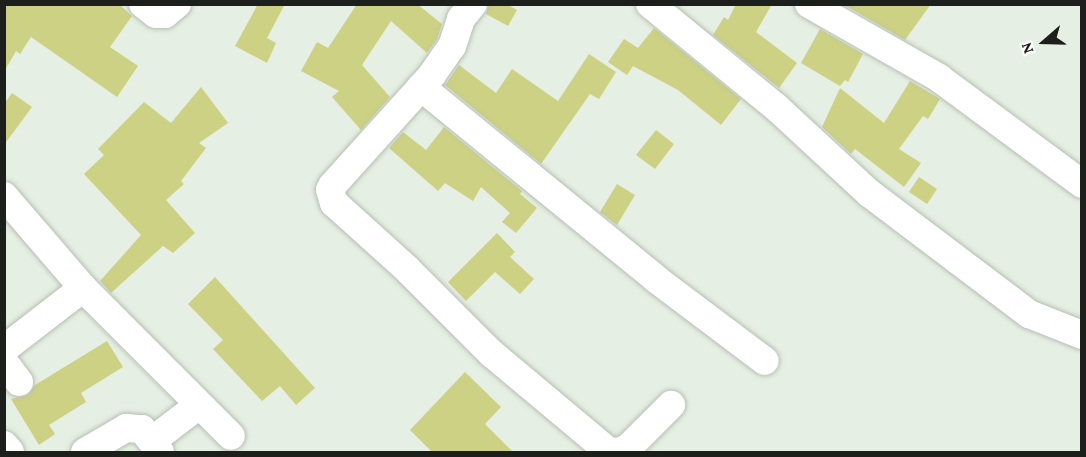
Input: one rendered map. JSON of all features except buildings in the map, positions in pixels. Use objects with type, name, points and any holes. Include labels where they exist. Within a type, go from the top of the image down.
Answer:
[{"type":"street","points":[[143,4],[156,14],[165,14],[177,4]]},
{"type":"street","points":[[650,4],[776,107],[869,193],[1029,314],[1082,335]]},
{"type":"street","points":[[809,4],[939,78],[1082,184]]},
{"type":"street","points":[[466,6],[452,46],[421,87],[332,186],[330,190],[334,203],[407,269],[491,353],[608,451],[618,452],[628,448],[671,405]]},
{"type":"street","points":[[421,87],[656,279],[765,361]]},
{"type":"street","points":[[9,208],[83,288],[231,436]]},
{"type":"street","points":[[4,349],[83,288]]},
{"type":"street","points":[[85,453],[126,428],[142,429],[157,446],[199,405]]},
{"type":"street","points":[[4,445],[10,453]]}]
